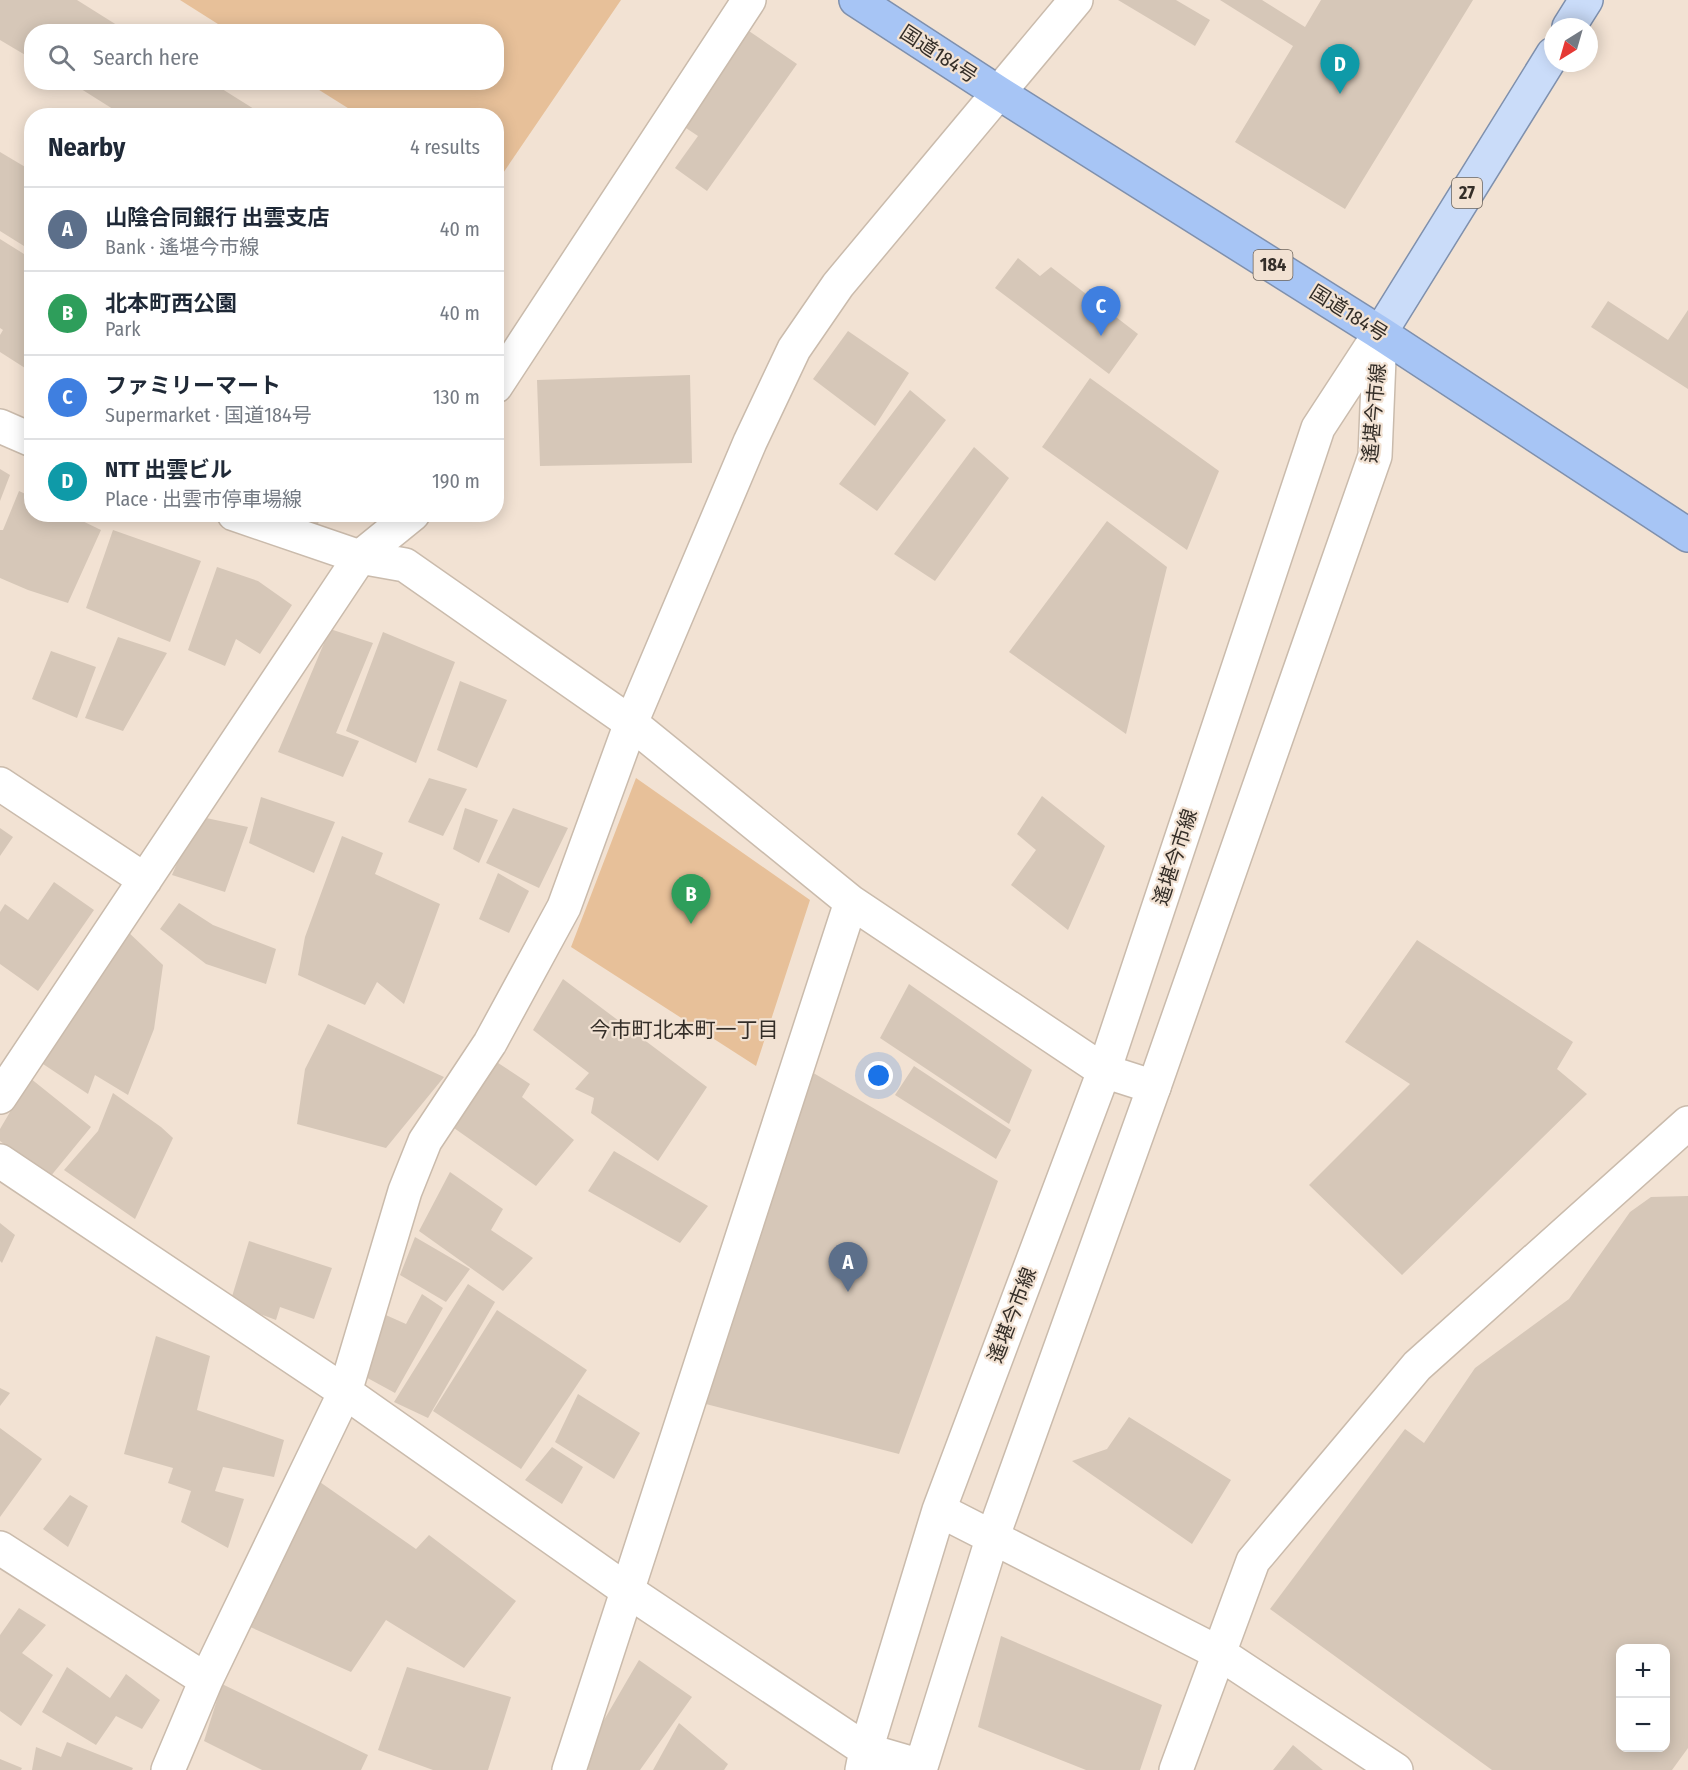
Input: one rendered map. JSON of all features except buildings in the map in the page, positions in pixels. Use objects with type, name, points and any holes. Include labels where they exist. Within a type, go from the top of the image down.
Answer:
[{"type":"highway","name":"国道184号","points":[[856,0],[1380,333],[1688,535]]},
{"type":"main road","points":[[1575,18],[1586,0]]},
{"type":"main road","name":"27","points":[[1380,333],[1544,69]]},
{"type":"street","points":[[504,374],[748,0]]},
{"type":"street","points":[[168,1770],[206,1680],[345,1392],[405,1191],[425,1141],[490,1043],[564,907],[631,723],[750,442],[794,349],[838,285],[1076,0]]},
{"type":"street","name":"遙堪今市線","points":[[864,1760],[939,1510],[1104,1071],[1318,428],[1380,333]]},
{"type":"street","name":"遙堪今市線","points":[[920,1768],[993,1536],[1154,1088],[1375,456],[1380,333]]},
{"type":"street","points":[[0,426],[24,436]]},
{"type":"street","points":[[257,522],[360,557],[405,565],[631,723],[851,902],[1104,1071],[1154,1088]]},
{"type":"street","points":[[0,1097],[360,557],[402,522]]},
{"type":"street","points":[[0,784],[145,880]]},
{"type":"street","points":[[569,1770],[851,902]]},
{"type":"street","points":[[1176,1770],[1252,1561],[1418,1366],[1688,1123]]},
{"type":"street","points":[[0,1161],[345,1392],[864,1760],[920,1768]]},
{"type":"street","points":[[939,1510],[1220,1653],[1396,1770]]},
{"type":"street","points":[[0,1548],[206,1680]]},
{"type":"shaded area","points":[[180,0],[621,0],[504,172],[504,108],[348,108],[319,90],[504,90],[504,24],[218,24]]},
{"type":"shaded area","points":[[636,778],[810,900],[756,1066],[571,947]]},
{"type":"place","name":"NTT 出雲ビル","points":[[1340,94]]},
{"type":"place","name":"ファミリーマート","points":[[1101,336]]},
{"type":"place","name":"北本町西公園","points":[[691,924]]},
{"type":"place","name":"山陰合同銀行 出雲支店","points":[[848,1292]]},
{"type":"district","name":"今市町北本町一丁目","points":[[684,1030]]}]
